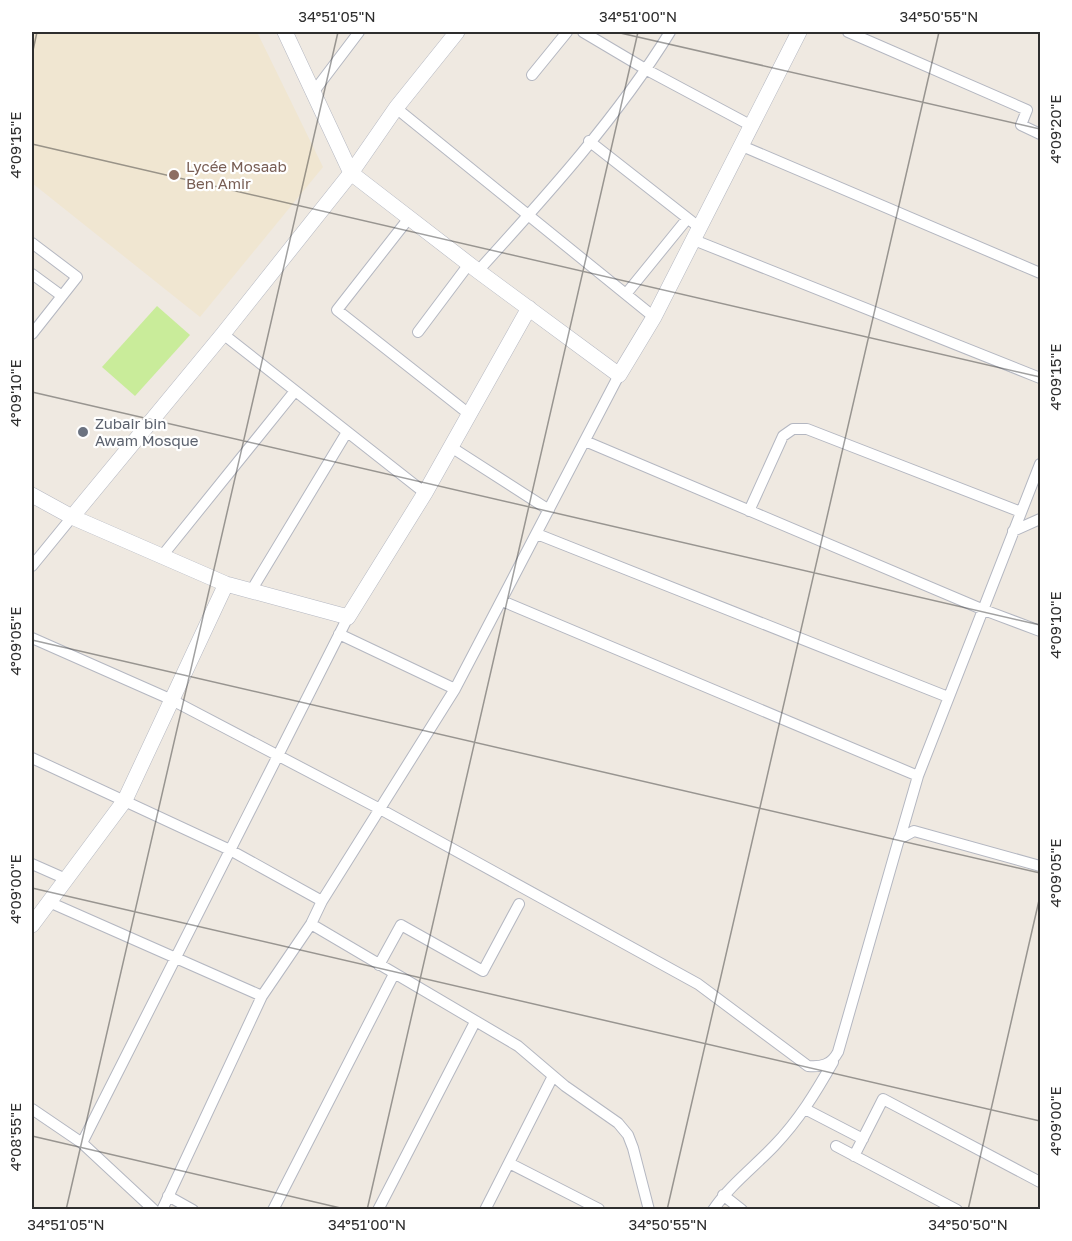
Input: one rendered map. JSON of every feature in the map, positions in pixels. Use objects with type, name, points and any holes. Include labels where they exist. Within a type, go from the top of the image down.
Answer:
[{"type":"street","points":[[285,32],[312,94],[351,173],[473,268],[619,375]]},
{"type":"street","points":[[312,94],[359,32]]},
{"type":"street","points":[[32,566],[223,334],[351,173],[396,108],[456,32]]},
{"type":"street","points":[[532,75],[567,32]]},
{"type":"street","points":[[583,32],[646,70],[750,125]]},
{"type":"street","points":[[418,332],[473,268],[529,214],[646,70],[670,32]]},
{"type":"street","points":[[162,1209],[262,996],[311,924],[322,901],[454,688],[502,601],[619,375],[654,317],[694,229],[742,146],[750,125],[799,32]]},
{"type":"street","points":[[848,32],[1027,110],[1021,125],[1041,134]]},
{"type":"street","points":[[396,108],[654,317]]},
{"type":"street","points":[[589,141],[694,229],[1041,378]]},
{"type":"street","points":[[742,146],[1041,273]]},
{"type":"street","points":[[410,218],[337,310],[469,414]]},
{"type":"street","points":[[626,294],[694,229]]},
{"type":"street","points":[[32,243],[77,277],[32,333]]},
{"type":"street","points":[[32,274],[62,296]]},
{"type":"street","points":[[82,1143],[348,617],[425,493],[530,308]]},
{"type":"street","points":[[223,334],[425,493]]},
{"type":"street","points":[[162,556],[295,391]]},
{"type":"street","points":[[749,511],[783,436],[793,429],[807,429],[1021,512]]},
{"type":"street","points":[[251,591],[347,432]]},
{"type":"street","points":[[585,441],[984,610],[1041,631]]},
{"type":"street","points":[[451,447],[549,510]]},
{"type":"street","points":[[713,1209],[723,1195],[776,1144],[806,1109],[838,1052],[918,776],[1041,464]]},
{"type":"street","points":[[32,495],[72,517],[225,584],[348,617]]},
{"type":"street","points":[[1013,531],[1041,519]]},
{"type":"street","points":[[537,534],[948,697]]},
{"type":"street","points":[[32,925],[125,800],[225,584]]},
{"type":"street","points":[[502,601],[918,776]]},
{"type":"street","points":[[339,634],[454,688]]},
{"type":"street","points":[[32,638],[170,699],[381,809],[698,984],[808,1066],[821,1067],[833,1061]]},
{"type":"street","points":[[32,758],[230,850],[322,901]]},
{"type":"street","points":[[900,839],[914,831],[1041,866]]},
{"type":"street","points":[[32,864],[66,879]]},
{"type":"street","points":[[49,902],[262,996]]},
{"type":"street","points":[[379,965],[400,925],[483,971],[519,904]]},
{"type":"street","points":[[311,924],[518,1046],[553,1076],[618,1123],[628,1135],[649,1209]]},
{"type":"street","points":[[273,1209],[394,974]]},
{"type":"street","points":[[378,1209],[475,1022]]},
{"type":"street","points":[[485,1209],[553,1076]]},
{"type":"street","points":[[854,1156],[883,1099],[1041,1182]]},
{"type":"street","points":[[32,1109],[82,1143],[154,1209]]},
{"type":"street","points":[[806,1109],[863,1139]]},
{"type":"street","points":[[836,1146],[957,1209]]},
{"type":"street","points":[[509,1163],[599,1209]]},
{"type":"street","points":[[723,1195],[742,1209]]},
{"type":"street","points":[[168,1197],[193,1209]]},
{"type":"shaded area","name":"Lycée Mosaab Ben Amir","points":[[32,32],[257,32],[323,167],[200,317],[32,183]]},
{"type":"green space","points":[[157,306],[190,335],[135,396],[102,367]]},
{"type":"place","name":"Lycée Mosaab Ben Amir","points":[[174,175]]},
{"type":"place","name":"Zubair bin Awam Mosque","points":[[83,432]]}]
